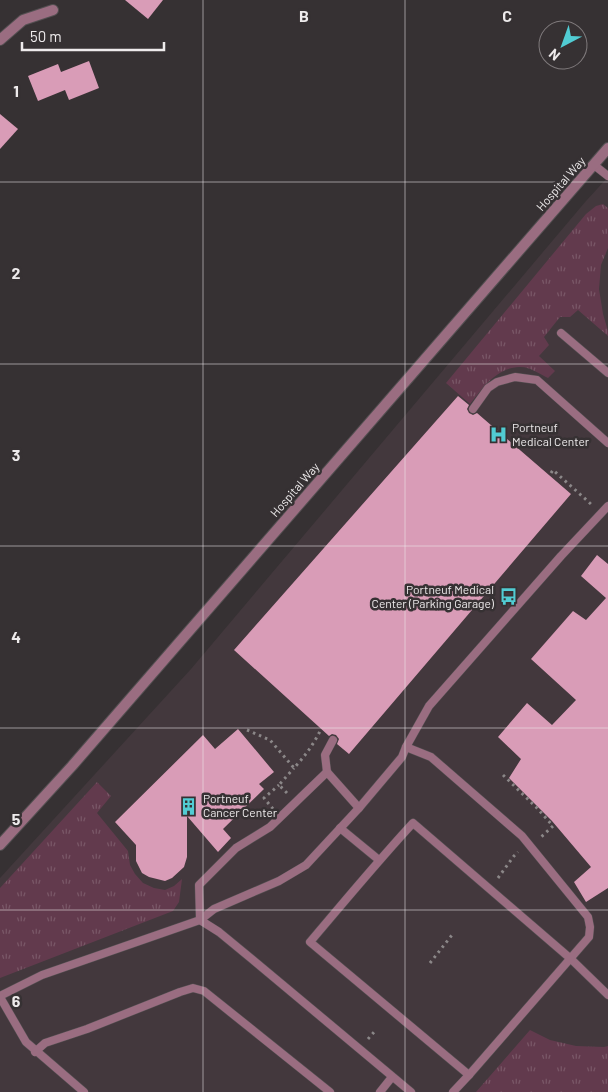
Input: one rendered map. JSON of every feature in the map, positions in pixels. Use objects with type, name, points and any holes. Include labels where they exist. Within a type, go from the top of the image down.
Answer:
[{"type":"street","points":[[0,40],[23,20],[53,10]]},
{"type":"street","name":"Hospital Way","points":[[0,845],[72,766],[608,148]]},
{"type":"lane","points":[[594,165],[608,176]]},
{"type":"lane","points":[[561,333],[608,373]]},
{"type":"lane","points":[[473,409],[488,388],[497,382],[516,376],[537,380],[607,442]]},
{"type":"lane","points":[[84,1092],[35,1052],[26,1042],[0,996],[42,975],[200,920],[214,909],[279,881],[306,865],[359,808],[402,757],[429,706],[608,506]]},
{"type":"lane","points":[[333,740],[325,755],[327,772],[359,808]]},
{"type":"lane","points":[[406,747],[430,757],[522,836],[588,917],[590,927],[589,938],[453,1092]]},
{"type":"lane","points":[[200,920],[198,885],[236,848],[270,827],[327,772]]},
{"type":"lane","points":[[469,1075],[310,942],[413,823],[571,959],[608,995]]},
{"type":"lane","points":[[340,828],[379,860]]},
{"type":"lane","points":[[200,920],[219,932],[411,1092]]},
{"type":"lane","points":[[35,1052],[45,1043],[87,1029],[147,1004],[193,988],[204,991],[330,1092]]},
{"type":"lane","points":[[380,1092],[392,1076]]},
{"type":"path","points":[[551,473],[553,470],[594,507]]},
{"type":"path","points":[[266,801],[264,798],[280,786],[308,753],[321,729]]},
{"type":"path","points":[[247,730],[270,740],[294,768]]},
{"type":"path","points":[[503,775],[553,826],[538,840]]},
{"type":"path","points":[[496,881],[520,850]]},
{"type":"path","points":[[430,963],[452,935]]},
{"type":"path","points":[[368,1039],[375,1031]]},
{"type":"shaded area","name":"Portneuf Medical Center","points":[[608,177],[608,1092],[0,1092],[0,878],[191,669]]},
{"type":"green space","points":[[603,204],[608,208],[608,248],[601,265],[599,289],[608,336],[578,310],[570,317],[560,317],[544,337],[549,345],[539,356],[555,371],[548,378],[527,368],[511,368],[503,371],[491,380],[470,404],[446,383],[586,214],[596,206]]},
{"type":"green space","points":[[97,782],[111,796],[97,813],[128,851],[130,865],[135,874],[143,883],[165,890],[174,886],[182,879],[179,902],[173,911],[0,978],[0,888]]},
{"type":"green space","points":[[530,1030],[550,1040],[576,1046],[608,1046],[608,1092],[476,1092]]},
{"type":"building","points":[[125,0],[163,0],[148,19]]},
{"type":"building","points":[[89,61],[99,88],[69,100],[65,90],[38,101],[28,76],[58,64],[61,72]]},
{"type":"building","points":[[0,114],[18,129],[0,149]]},
{"type":"building","points":[[458,396],[469,405],[467,409],[469,413],[473,415],[477,413],[571,494],[349,754],[337,744],[339,739],[336,735],[332,734],[329,736],[234,650]]},
{"type":"building","points":[[597,555],[608,564],[608,888],[586,902],[574,882],[591,867],[552,821],[509,778],[521,759],[498,737],[527,703],[552,725],[576,700],[531,659],[573,611],[586,620],[606,598],[581,576]]},
{"type":"building","name":"Portneuf Cancer Center","points":[[238,729],[274,772],[259,784],[264,789],[223,829],[231,838],[218,852],[187,816],[187,857],[184,867],[172,878],[165,881],[142,873],[136,861],[136,845],[115,822],[203,735],[215,749]]},
{"type":"place","name":"Portneuf Medical Center","points":[[498,435]]},
{"type":"place","name":"Portneuf Medical Center (Parking Garage)","points":[[508,597]]},
{"type":"place","name":"Portneuf Cancer Center","points":[[189,806]]}]
